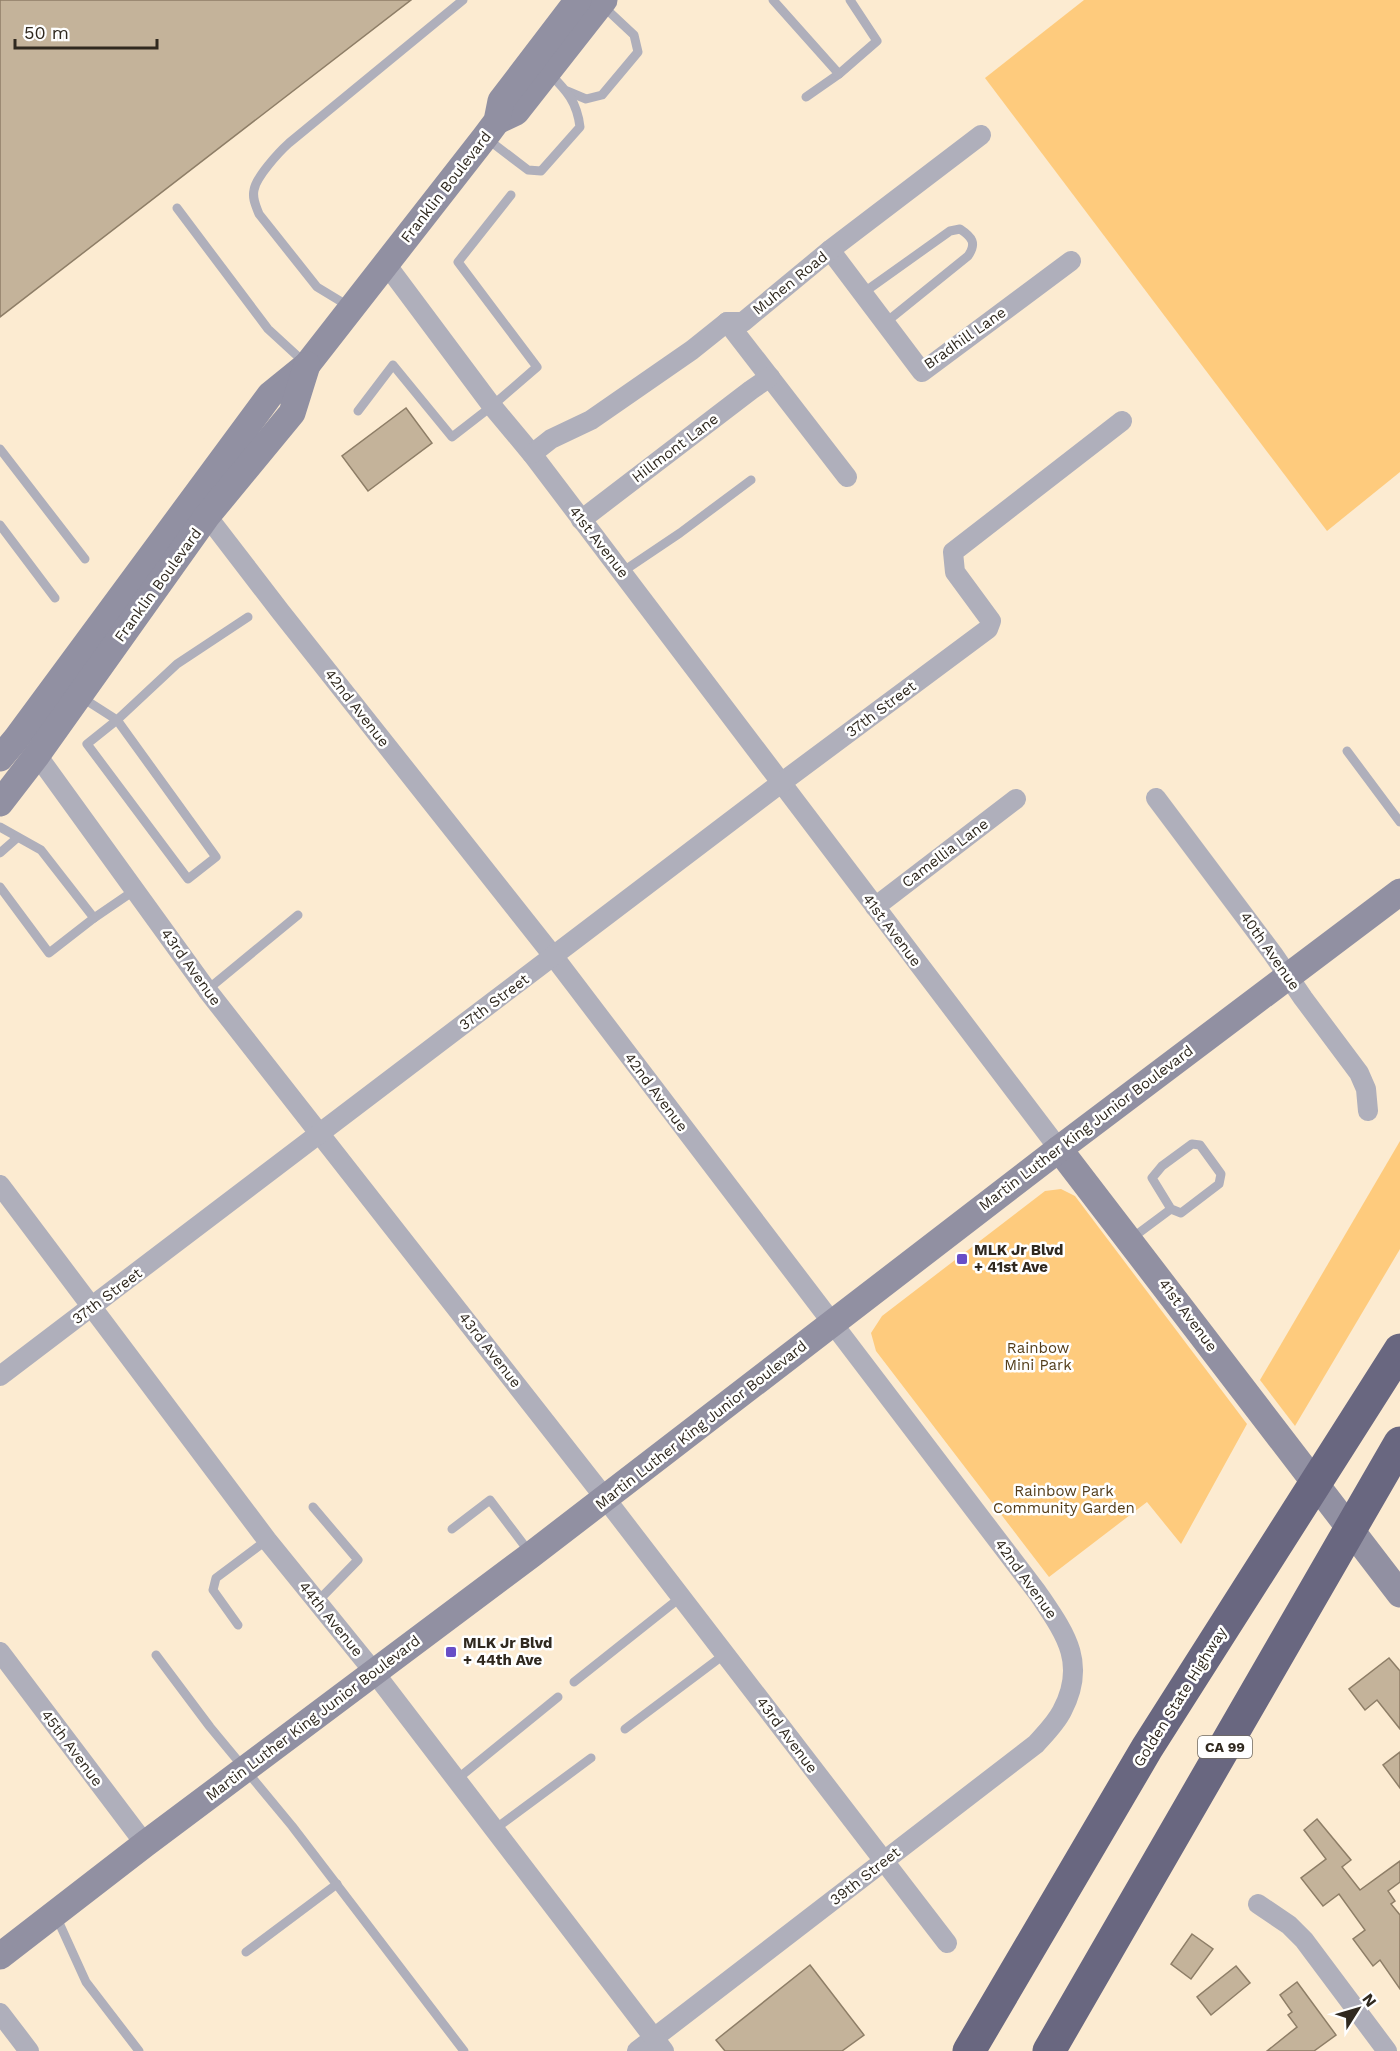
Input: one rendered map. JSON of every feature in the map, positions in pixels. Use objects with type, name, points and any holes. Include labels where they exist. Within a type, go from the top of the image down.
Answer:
[{"type":"highway","name":"Golden State Highway","points":[[969,2051],[1147,1748],[1400,1350]]},
{"type":"highway","name":"CA 99","points":[[1049,2051],[1400,1443]]},
{"type":"highway","points":[[963,2051],[986,2023]]},
{"type":"street","name":"Franklin Boulevard","points":[[0,758],[270,395],[307,365],[491,129],[516,112],[548,73],[594,2]]},
{"type":"street","name":"Franklin Boulevard","points":[[491,129],[501,100],[594,2]]},
{"type":"street","name":"Muhen Road","points":[[532,454],[550,440],[591,420],[692,350],[727,322],[743,322],[830,250],[981,135]]},
{"type":"street","name":"Bradhill Lane","points":[[830,250],[922,372],[1071,261]]},
{"type":"street","name":"41st Avenue","points":[[386,264],[1400,1594]]},
{"type":"street","points":[[727,322],[847,477]]},
{"type":"street","name":"Franklin Boulevard","points":[[0,803],[37,755],[207,516],[292,413],[307,365]]},
{"type":"street","name":"Hillmont Lane","points":[[581,520],[770,377]]},
{"type":"street","name":"37th Street","points":[[0,1376],[781,783],[988,629],[991,621],[955,572],[952,552],[1122,421]]},
{"type":"street","name":"42nd Avenue","points":[[207,516],[554,957],[1037,1592],[1061,1628],[1073,1655],[1073,1683]]},
{"type":"street","name":"43rd Avenue","points":[[37,755],[207,990],[606,1498],[946,1943]]},
{"type":"street","name":"40th Avenue","points":[[1156,798],[1359,1073],[1366,1089],[1368,1111]]},
{"type":"street","name":"Camellia Lane","points":[[874,907],[1016,799]]},
{"type":"street","name":"Martin Luther King Junior Boulevard","points":[[0,1956],[145,1844],[606,1498],[1287,975],[1400,892]]},
{"type":"street","name":"44th Avenue","points":[[0,1185],[267,1540],[374,1672],[659,2044]]},
{"type":"street","name":"45th Avenue","points":[[0,1652],[145,1844]]},
{"type":"street","name":"39th Street","points":[[637,2051],[659,2044],[883,1862],[1036,1744],[1062,1712],[1073,1683]]},
{"type":"street","points":[[1258,1904],[1289,1925],[1304,1940],[1389,2051],[1400,2044]]},
{"type":"street","points":[[0,2013],[29,2051]]},
{"type":"lane","points":[[351,309],[317,287],[259,214],[254,202],[254,188],[275,156],[289,143],[463,0]]},
{"type":"lane","points":[[773,0],[839,74]]},
{"type":"lane","points":[[807,97],[878,41],[850,0]]},
{"type":"lane","points":[[567,91],[586,99],[602,95],[638,52],[634,35],[594,2]]},
{"type":"lane","points":[[491,129],[528,170],[541,171],[580,127],[578,113],[567,91],[548,73]]},
{"type":"lane","points":[[358,411],[393,365],[452,437],[537,367],[458,262],[511,195]]},
{"type":"lane","points":[[177,208],[268,329],[307,365]]},
{"type":"lane","points":[[863,293],[950,231],[960,229],[969,235],[973,248],[969,256],[885,323]]},
{"type":"lane","points":[[0,449],[85,559]]},
{"type":"lane","points":[[622,572],[680,533],[751,480]]},
{"type":"lane","points":[[0,525],[55,598]]},
{"type":"lane","points":[[79,696],[117,720],[216,857],[188,879],[87,744],[117,720],[177,664],[248,617]]},
{"type":"lane","points":[[1347,750],[1400,822]]},
{"type":"lane","points":[[0,827],[41,850],[94,918]]},
{"type":"lane","points":[[0,854],[17,838]]},
{"type":"lane","points":[[0,887],[49,953],[135,890]]},
{"type":"lane","points":[[207,990],[298,915]]},
{"type":"lane","points":[[1192,1144],[1200,1145],[1221,1173],[1219,1184],[1181,1213],[1171,1209],[1152,1178],[1162,1166],[1192,1144]]},
{"type":"lane","points":[[1130,1239],[1171,1209]]},
{"type":"lane","points":[[452,1529],[490,1500],[531,1555]]},
{"type":"lane","points":[[313,1507],[358,1560],[316,1602]]},
{"type":"lane","points":[[238,1625],[213,1590],[216,1578],[267,1540]]},
{"type":"lane","points":[[574,1682],[681,1597]]},
{"type":"lane","points":[[626,1729],[725,1654]]},
{"type":"lane","points":[[156,1655],[244,1770],[292,1826],[464,2051]]},
{"type":"lane","points":[[456,1780],[558,1697]]},
{"type":"lane","points":[[495,1829],[591,1758]]},
{"type":"lane","points":[[246,1952],[337,1884]]},
{"type":"lane","points":[[55,1913],[86,1982],[139,2051]]},
{"type":"green space","points":[[1084,0],[1400,0],[1400,472],[1327,531],[985,78]]},
{"type":"green space","points":[[1400,1141],[1400,1249],[1295,1426],[1260,1380]]},
{"type":"green space","name":"Rainbow Mini Park","points":[[1061,1189],[1075,1196],[1247,1424],[1181,1544],[1147,1502],[1049,1577],[876,1351],[871,1333],[882,1316],[1045,1191]]},
{"type":"building","points":[[0,0],[411,0],[0,317]]},
{"type":"building","points":[[406,408],[432,443],[368,491],[342,456]]},
{"type":"building","points":[[1389,1658],[1400,1671],[1400,1729],[1377,1700],[1365,1710],[1349,1689]]},
{"type":"building","points":[[1400,1752],[1400,1788],[1383,1765]]},
{"type":"building","points":[[1317,1819],[1351,1860],[1342,1867],[1360,1890],[1400,1861],[1400,1882],[1388,1891],[1395,1901],[1391,1904],[1400,1915],[1400,1989],[1380,1960],[1373,1966],[1353,1939],[1365,1930],[1339,1894],[1323,1906],[1301,1878],[1326,1859],[1304,1830]]},
{"type":"building","points":[[1192,1934],[1213,1949],[1191,1979],[1171,1964]]},
{"type":"building","points":[[810,1965],[864,2035],[842,2051],[725,2051],[716,2040]]},
{"type":"building","points":[[1236,1966],[1250,1983],[1211,2015],[1197,1997]]},
{"type":"building","points":[[1297,1982],[1336,2035],[1314,2051],[1267,2051],[1297,2027],[1288,2015],[1292,2012],[1280,1995]]},
{"type":"place","name":"MLK Jr Blvd + 41st Ave","points":[[962,1259]]},
{"type":"place","name":"MLK Jr Blvd + 44th Ave","points":[[451,1652]]},
{"type":"park label","name":"Rainbow Park Community Garden","points":[[1064,1500]]}]
